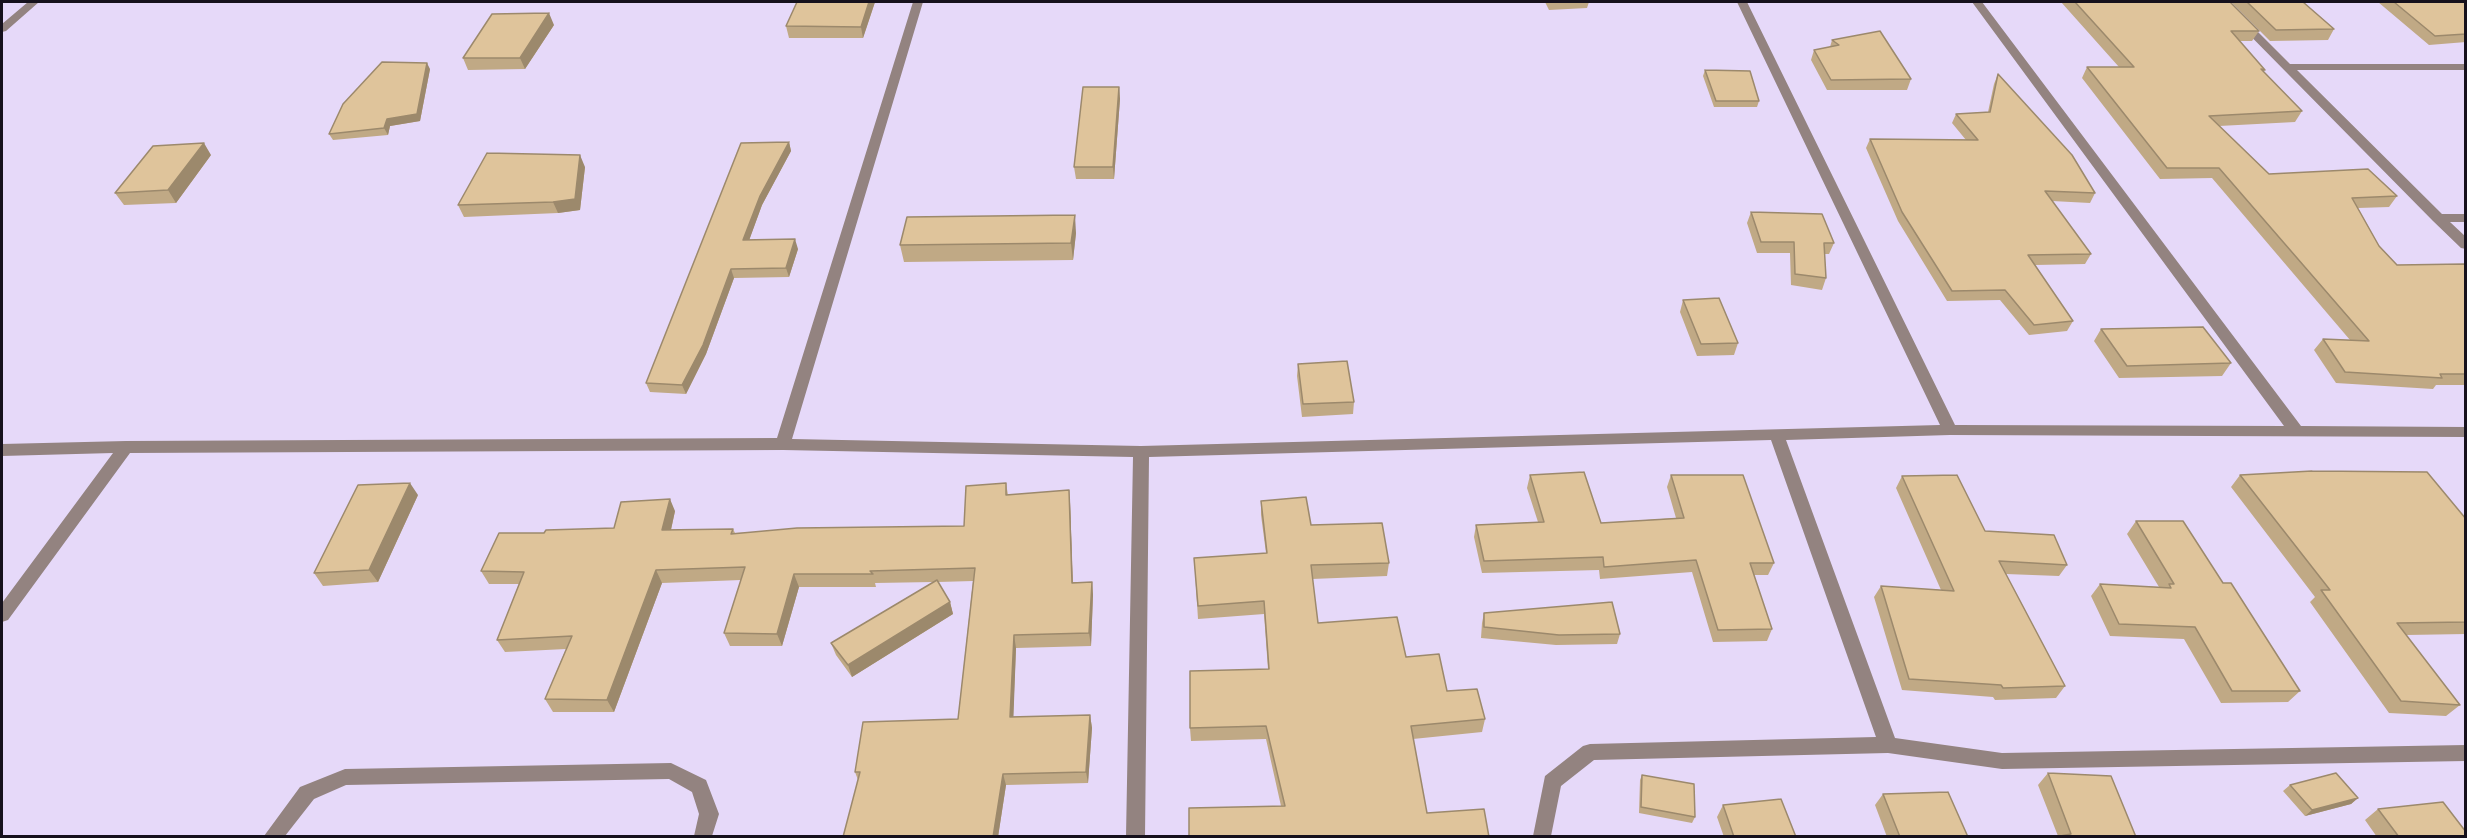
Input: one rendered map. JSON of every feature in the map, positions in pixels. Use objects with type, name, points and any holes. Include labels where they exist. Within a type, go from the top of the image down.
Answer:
[{"type":"street","points":[[2,29],[34,2]]},
{"type":"street","points":[[783,444],[918,2]]},
{"type":"street","points":[[1742,2],[1950,430]]},
{"type":"street","points":[[1977,2],[2297,432]]},
{"type":"street","points":[[2222,2],[2466,245]]},
{"type":"street","points":[[2288,67],[2466,67]]},
{"type":"street","points":[[2438,218],[2466,218]]},
{"type":"street","points":[[2,450],[126,447],[783,444],[1141,452],[1950,430],[2466,432]]},
{"type":"street","points":[[1777,436],[1888,745]]},
{"type":"street","points":[[2,615],[126,447]]},
{"type":"street","points":[[1136,837],[1141,452]]},
{"type":"street","points":[[1542,837],[1552,782],[1590,752],[1888,745],[2002,761],[2466,753]]},
{"type":"street","points":[[274,837],[308,793],[345,777],[671,771],[699,786],[709,814],[703,837]]},
{"type":"building","points":[[797,2],[869,2],[861,27],[786,26]]},
{"type":"building","points":[[2075,2],[2230,2],[2259,31],[2231,31],[2265,70],[2261,69],[2302,111],[2209,116],[2269,174],[2368,169],[2397,196],[2352,198],[2379,246],[2397,265],[2466,265],[2466,374],[2440,374],[2442,378],[2345,372],[2323,339],[2369,341],[2219,168],[2167,168],[2087,67],[2134,67]]},
{"type":"building","points":[[2247,2],[2303,2],[2334,29],[2276,30]]},
{"type":"building","points":[[2394,2],[2466,2],[2466,34],[2435,36]]},
{"type":"building","points":[[549,13],[520,58],[463,58],[492,14]]},
{"type":"building","points":[[1880,31],[1911,79],[1831,80],[1814,50],[1839,45],[1832,40]]},
{"type":"building","points":[[382,62],[427,63],[417,114],[387,119],[384,128],[329,134],[343,104]]},
{"type":"building","points":[[1705,70],[1750,71],[1759,101],[1716,101]]},
{"type":"building","points":[[1998,74],[2072,155],[2095,193],[2045,191],[2091,254],[2028,255],[2073,321],[2034,325],[2005,290],[1952,291],[1902,212],[1870,139],[1978,140],[1956,114],[1990,112]]},
{"type":"building","points":[[1083,87],[1119,87],[1113,167],[1074,167]]},
{"type":"building","points":[[789,142],[760,196],[743,240],[795,239],[786,268],[731,269],[703,345],[682,385],[646,383],[741,143]]},
{"type":"building","points":[[204,143],[168,190],[115,193],[153,146]]},
{"type":"building","points":[[487,153],[580,155],[575,199],[553,202],[458,205]]},
{"type":"building","points":[[1751,212],[1822,214],[1834,243],[1824,243],[1826,278],[1795,274],[1794,242],[1761,242]]},
{"type":"building","points":[[1075,215],[1071,243],[900,245],[907,217]]},
{"type":"building","points":[[1719,298],[1738,343],[1701,344],[1683,300]]},
{"type":"building","points":[[2203,327],[2231,363],[2127,366],[2101,329]]},
{"type":"building","points":[[1347,361],[1354,402],[1303,404],[1298,364]]},
{"type":"building","points":[[2312,471],[2427,472],[2466,519],[2466,622],[2397,623],[2460,705],[2401,701],[2321,590],[2330,590],[2240,475]]},
{"type":"building","points":[[1584,472],[1601,523],[1684,518],[1671,475],[1743,475],[1774,563],[1750,563],[1772,629],[1718,630],[1696,560],[1604,567],[1603,557],[1484,561],[1476,525],[1544,522],[1530,475]]},
{"type":"building","points":[[1957,475],[1985,531],[2054,535],[2067,565],[1999,561],[2065,686],[2003,688],[2001,685],[1909,679],[1881,586],[1954,591],[1902,476]]},
{"type":"building","points":[[410,483],[369,570],[314,573],[358,485]]},
{"type":"building","points":[[1006,483],[1006,495],[1069,490],[1072,583],[1092,582],[1089,633],[1014,635],[1010,717],[1090,715],[1086,772],[1003,774],[993,837],[843,837],[860,772],[855,772],[863,722],[958,719],[975,568],[870,571],[873,574],[794,574],[777,634],[724,633],[745,567],[656,570],[607,700],[545,699],[572,636],[497,640],[524,572],[481,571],[499,533],[544,533],[546,530],[614,528],[621,502],[670,499],[662,530],[733,529],[731,534],[797,528],[964,526],[966,486]]},
{"type":"building","points":[[1306,497],[1311,525],[1382,523],[1389,563],[1311,565],[1318,623],[1397,617],[1406,657],[1439,654],[1447,691],[1477,689],[1485,719],[1411,726],[1427,813],[1484,809],[1489,837],[1189,837],[1189,808],[1285,806],[1266,726],[1190,728],[1190,671],[1269,669],[1264,601],[1198,606],[1194,558],[1267,553],[1261,501]]},
{"type":"building","points":[[2136,521],[2183,521],[2223,583],[2231,583],[2300,691],[2232,691],[2195,627],[2119,624],[2100,584],[2171,588],[2169,584],[2174,584]]},
{"type":"building","points":[[937,580],[950,602],[848,665],[831,643]]},
{"type":"building","points":[[1612,602],[1620,634],[1559,635],[1484,627],[1484,613]]},
{"type":"building","points":[[2048,773],[2111,776],[2136,837],[2055,837],[2071,834]]},
{"type":"building","points":[[2336,773],[2358,798],[2312,810],[2290,785]]},
{"type":"building","points":[[1642,775],[1694,784],[1695,817],[1641,807]]},
{"type":"building","points":[[1948,792],[1968,837],[1900,837],[1883,794]]},
{"type":"building","points":[[1781,799],[1796,837],[1734,837],[1723,805]]},
{"type":"building","points":[[2443,802],[2466,832],[2466,837],[2399,837],[2378,809]]}]
